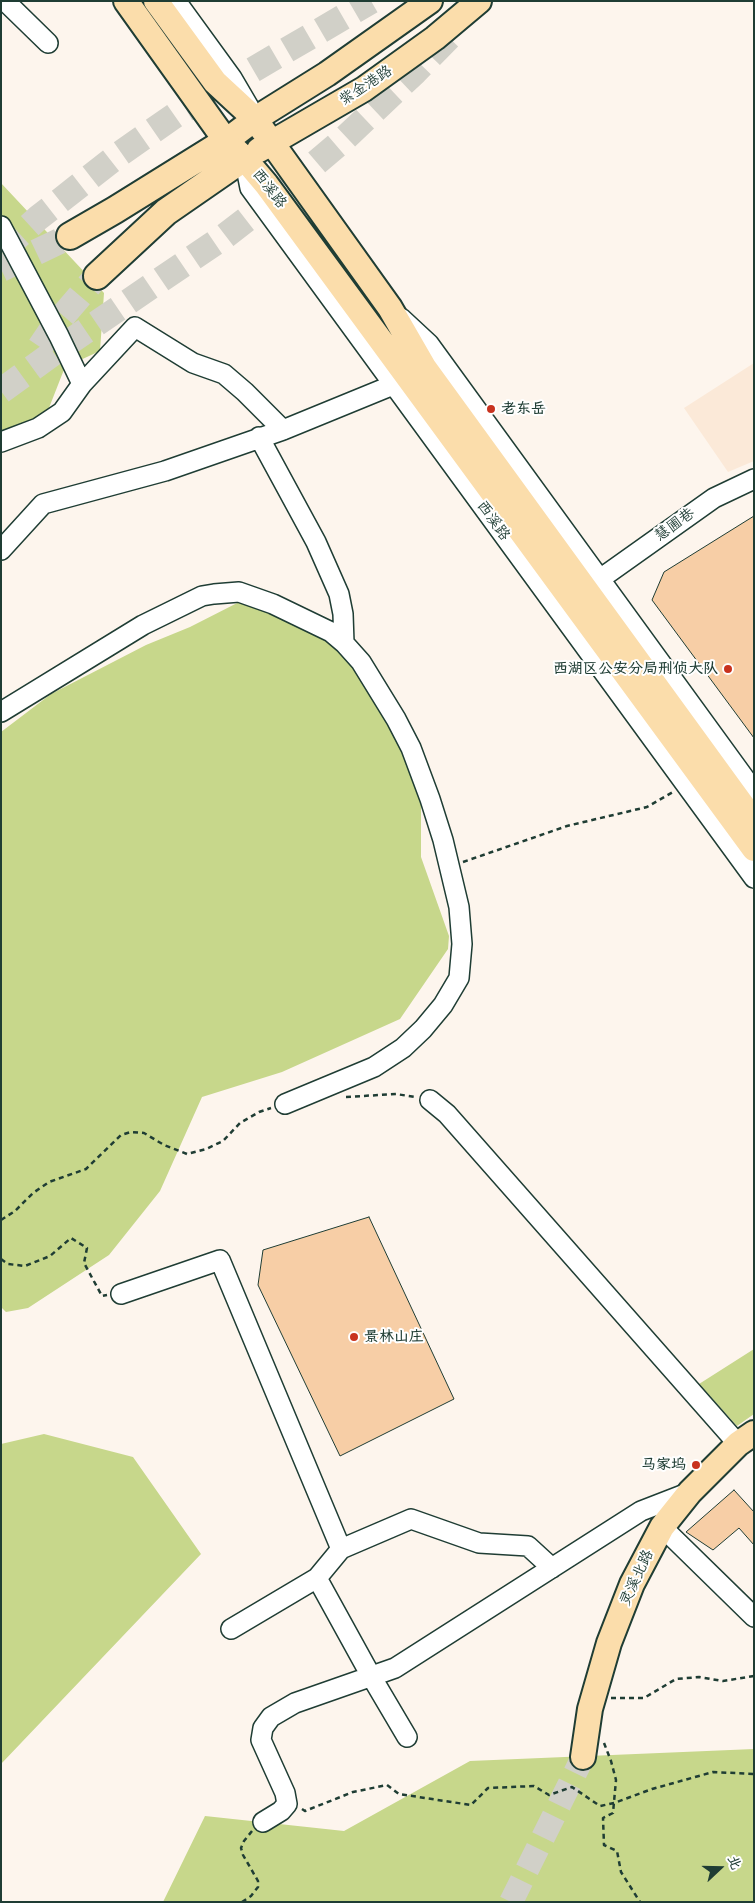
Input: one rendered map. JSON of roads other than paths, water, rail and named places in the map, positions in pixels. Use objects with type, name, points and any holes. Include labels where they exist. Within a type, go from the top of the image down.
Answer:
[{"type":"highway","points":[[70,236],[226,141]]},
{"type":"highway","points":[[97,276],[166,212],[244,158]]},
{"type":"main road","name":"西溪路","points":[[126,1],[226,141],[244,158],[266,184],[754,849]]},
{"type":"main road","name":"西溪路","points":[[156,1],[215,82],[255,120],[272,142],[390,308],[424,367],[754,821]]},
{"type":"main road","name":"紫金港路","points":[[226,141],[327,74],[430,1]]},
{"type":"main road","name":"紫金港路","points":[[244,158],[364,89],[435,38],[479,1]]},
{"type":"main road","name":"灵溪北路","points":[[583,1757],[591,1704],[609,1643],[632,1584],[662,1528],[690,1492],[746,1439]]},
{"type":"street","points":[[6,1],[48,42]]},
{"type":"street","name":"西溪路","points":[[176,1],[232,78],[255,120]]},
{"type":"street","name":"西溪路","points":[[244,158],[250,188],[754,878]]},
{"type":"street","points":[[1,226],[82,384]]},
{"type":"street","name":"西溪路","points":[[390,308],[429,344],[754,791]]},
{"type":"street","points":[[1,442],[38,428],[62,412],[82,384],[135,327],[193,363],[224,374],[283,430]]},
{"type":"street","points":[[1,550],[43,504],[165,471],[283,430],[394,385]]},
{"type":"street","points":[[259,437],[316,542],[339,594],[343,614],[344,642]]},
{"type":"street","name":"慧圃巷","points":[[600,579],[714,498],[754,479]]},
{"type":"street","points":[[1,712],[143,625],[202,596],[239,592],[273,604],[331,632],[344,642],[361,662],[411,748],[430,799],[450,867],[459,907],[462,944],[459,978],[443,1005],[423,1029],[403,1048],[374,1067],[285,1104]]},
{"type":"street","points":[[430,1100],[447,1114],[746,1439]]},
{"type":"street","points":[[120,1294],[220,1260],[341,1549]]},
{"type":"street","points":[[263,1822],[281,1811],[287,1804],[285,1793],[261,1740],[263,1728],[271,1717],[294,1704],[395,1668],[641,1511],[690,1492]]},
{"type":"street","points":[[231,1628],[317,1578],[341,1549],[410,1519],[479,1543],[528,1546],[552,1568]]},
{"type":"street","points":[[662,1528],[754,1617]]},
{"type":"street","points":[[317,1578],[407,1737]]},
{"type":"tunnel","points":[[1,252],[38,218],[121,153],[177,114],[371,1]]},
{"type":"tunnel","points":[[1,391],[56,351],[225,236],[287,188],[344,139],[415,72],[457,29]]},
{"type":"tunnel","points":[[1,269],[70,236]]},
{"type":"tunnel","points":[[40,347],[55,325],[97,276]]},
{"type":"tunnel","points":[[511,1902],[583,1757]]},
{"type":"place","name":"老东岳","points":[[491,409]]},
{"type":"place","name":"西湖区公安分局刑侦大队","points":[[728,669]]},
{"type":"place","name":"景林山庄","points":[[354,1337]]},
{"type":"place","name":"马家坞","points":[[696,1465]]}]
